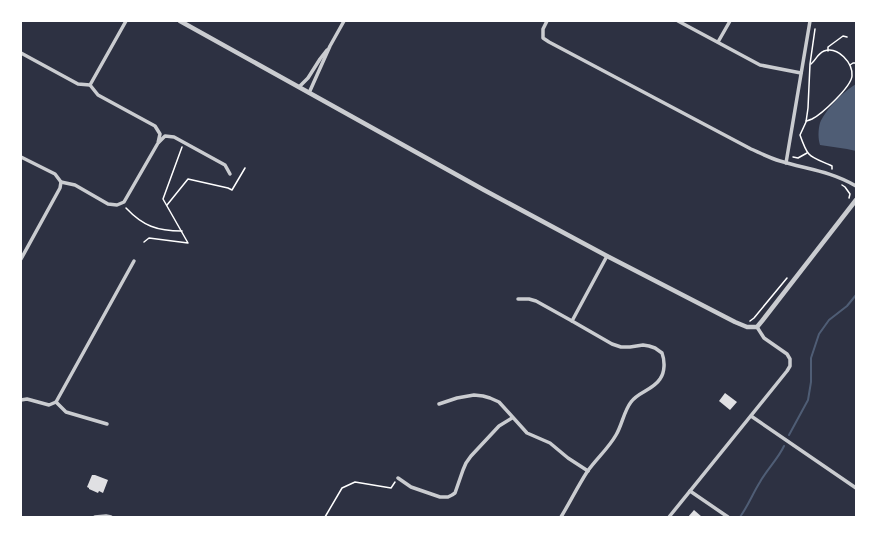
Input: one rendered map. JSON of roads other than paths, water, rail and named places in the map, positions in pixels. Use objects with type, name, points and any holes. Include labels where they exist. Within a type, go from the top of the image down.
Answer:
[{"type":"street","points":[[90,85],[126,21]]},
{"type":"street","points":[[180,21],[484,190],[607,256],[728,318],[745,326],[757,327]]},
{"type":"street","points":[[309,93],[330,46],[344,21]]},
{"type":"street","points":[[547,21],[543,30],[543,38],[549,42],[751,149],[779,161],[831,174],[856,186]]},
{"type":"street","points":[[678,21],[760,65],[801,73]]},
{"type":"street","points":[[718,42],[730,21]]},
{"type":"street","points":[[786,163],[810,21]]},
{"type":"street","points":[[298,87],[308,78],[330,46]]},
{"type":"street","points":[[21,53],[78,84],[90,85],[98,95],[155,126],[160,134],[158,143]]},
{"type":"street","points":[[21,157],[55,174],[61,182],[75,185],[108,204],[116,205],[124,202],[158,143],[165,136],[174,137],[225,165],[230,174]]},
{"type":"street","points":[[21,259],[60,188],[61,182]]},
{"type":"street","points":[[757,327],[856,200]]},
{"type":"street","points":[[572,321],[607,256]]},
{"type":"street","points":[[21,400],[27,399],[49,405],[56,402],[134,261]]},
{"type":"street","points":[[518,299],[529,299],[536,302],[612,344],[621,347],[643,345],[655,348],[662,353],[664,362],[660,380],[638,395],[630,403],[616,435],[588,471],[561,517]]},
{"type":"street","points":[[669,517],[790,366],[790,359],[787,354],[764,338],[757,327]]},
{"type":"street","points":[[439,404],[457,398],[474,396],[483,396],[498,402],[527,433],[550,443],[568,458],[588,471]]},
{"type":"street","points":[[56,402],[66,412],[107,424]]},
{"type":"street","points":[[751,416],[856,488]]},
{"type":"street","points":[[398,478],[411,487],[440,497],[444,498],[452,495],[456,490],[466,463],[471,456],[500,426],[512,418]]},
{"type":"street","points":[[690,491],[728,517]]},
{"type":"street","points":[[95,517],[111,517]]},
{"type":"water","points":[[856,84],[856,151],[820,145],[819,131],[822,118],[835,101]]},
{"type":"waterway","points":[[789,435],[808,400],[811,382],[811,358],[819,334],[829,320],[847,306],[856,295]]},
{"type":"waterway","points":[[740,517],[763,477],[784,446]]}]
